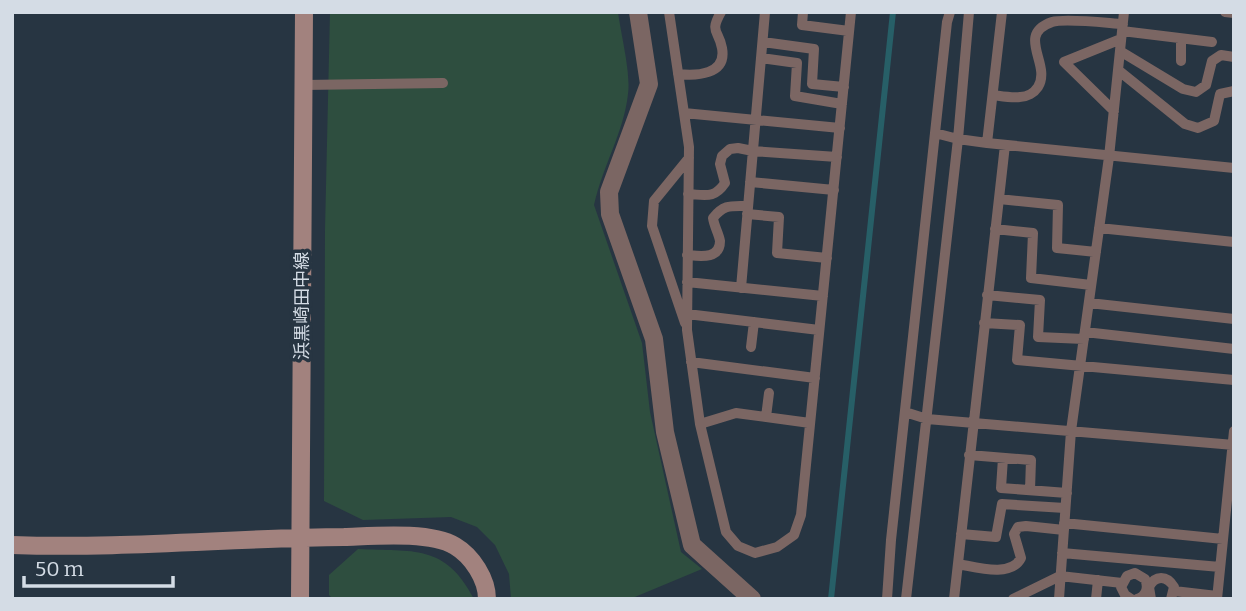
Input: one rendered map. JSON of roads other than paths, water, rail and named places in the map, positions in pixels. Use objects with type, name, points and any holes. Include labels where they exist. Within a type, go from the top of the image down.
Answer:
[{"type":"main road","name":"浜黒崎田中線","points":[[300,599],[304,12]]},
{"type":"main road","points":[[12,545],[64,547],[300,537],[418,536],[454,545],[475,563],[487,599]]},
{"type":"street","points":[[638,12],[649,84],[609,192],[610,214],[654,339],[665,432],[692,545],[752,599]]},
{"type":"lane","points":[[669,12],[689,158],[687,330],[700,424],[726,532],[738,546],[755,552],[778,547],[794,535],[801,515],[851,12]]},
{"type":"lane","points":[[678,74],[709,74],[720,62],[722,48],[716,37],[715,23],[721,12]]},
{"type":"lane","points":[[741,288],[765,12]]},
{"type":"lane","points":[[803,12],[802,25],[849,31]]},
{"type":"lane","points":[[887,599],[950,12]]},
{"type":"lane","points":[[906,599],[958,139],[969,12]]},
{"type":"lane","points":[[987,143],[1002,12]]},
{"type":"lane","points":[[1059,599],[1071,431],[1109,157],[1124,12]]},
{"type":"lane","points":[[1225,12],[1234,13]]},
{"type":"lane","points":[[992,95],[1022,97],[1035,91],[1043,79],[1042,66],[1034,51],[1035,38],[1041,28],[1054,21],[1212,42]]},
{"type":"lane","points":[[1114,111],[1065,62],[1122,32]]},
{"type":"lane","points":[[1181,39],[1181,61]]},
{"type":"lane","points":[[763,43],[814,49],[813,84],[844,87]]},
{"type":"lane","points":[[1120,51],[1183,89],[1196,92],[1206,85],[1212,61],[1221,55],[1234,57]]},
{"type":"lane","points":[[761,58],[797,63],[795,96],[842,104]]},
{"type":"lane","points":[[1118,70],[1185,124],[1198,128],[1214,121],[1220,94],[1234,91]]},
{"type":"lane","points":[[304,85],[443,83]]},
{"type":"lane","points":[[684,113],[840,128]]},
{"type":"lane","points":[[935,133],[987,143],[1234,169]]},
{"type":"lane","points":[[954,599],[1005,145]]},
{"type":"lane","points":[[688,194],[709,195],[719,192],[725,183],[720,164],[722,156],[730,149],[837,157]]},
{"type":"lane","points":[[687,330],[652,226],[654,201],[689,158]]},
{"type":"lane","points":[[750,182],[834,190]]},
{"type":"lane","points":[[999,199],[1058,205],[1058,247],[1096,252]]},
{"type":"lane","points":[[687,255],[709,257],[716,252],[720,241],[713,219],[720,209],[730,206],[779,217],[778,253],[827,258]]},
{"type":"lane","points":[[1099,228],[1234,242]]},
{"type":"lane","points":[[995,229],[1033,233],[1031,278],[1091,285]]},
{"type":"lane","points":[[687,282],[823,296]]},
{"type":"lane","points":[[987,295],[1040,300],[1038,337],[1084,336],[1234,349]]},
{"type":"lane","points":[[1089,303],[1234,319]]},
{"type":"lane","points":[[687,314],[820,330]]},
{"type":"lane","points":[[751,347],[754,322]]},
{"type":"lane","points":[[984,323],[1020,325],[1017,360],[1234,380]]},
{"type":"lane","points":[[691,362],[815,378]]},
{"type":"lane","points":[[766,416],[769,393]]},
{"type":"lane","points":[[905,412],[927,418],[1233,445]]},
{"type":"lane","points":[[700,424],[736,413],[810,423]]},
{"type":"lane","points":[[1151,599],[1149,587],[1157,578],[1169,580],[1172,595],[1217,597],[1234,431]]},
{"type":"lane","points":[[969,455],[1031,460],[1030,490]]},
{"type":"lane","points":[[1003,458],[1001,488],[1066,493]]},
{"type":"lane","points":[[961,534],[996,537],[1002,504],[1065,508]]},
{"type":"lane","points":[[958,564],[1009,569],[1018,565],[1021,558],[1014,534],[1018,527],[1026,526],[1064,526],[1223,538]]},
{"type":"lane","points":[[1062,553],[1220,567]]},
{"type":"lane","points":[[1122,583],[1130,574],[1142,576],[1147,587],[1144,595],[1137,599]]},
{"type":"lane","points":[[1013,599],[1060,576],[1122,583]]},
{"type":"lane","points":[[1096,599],[1098,580]]},
{"type":"lane","points":[[1122,583],[1125,595],[1131,599]]},
{"type":"waterway","points":[[831,599],[893,12]]}]
